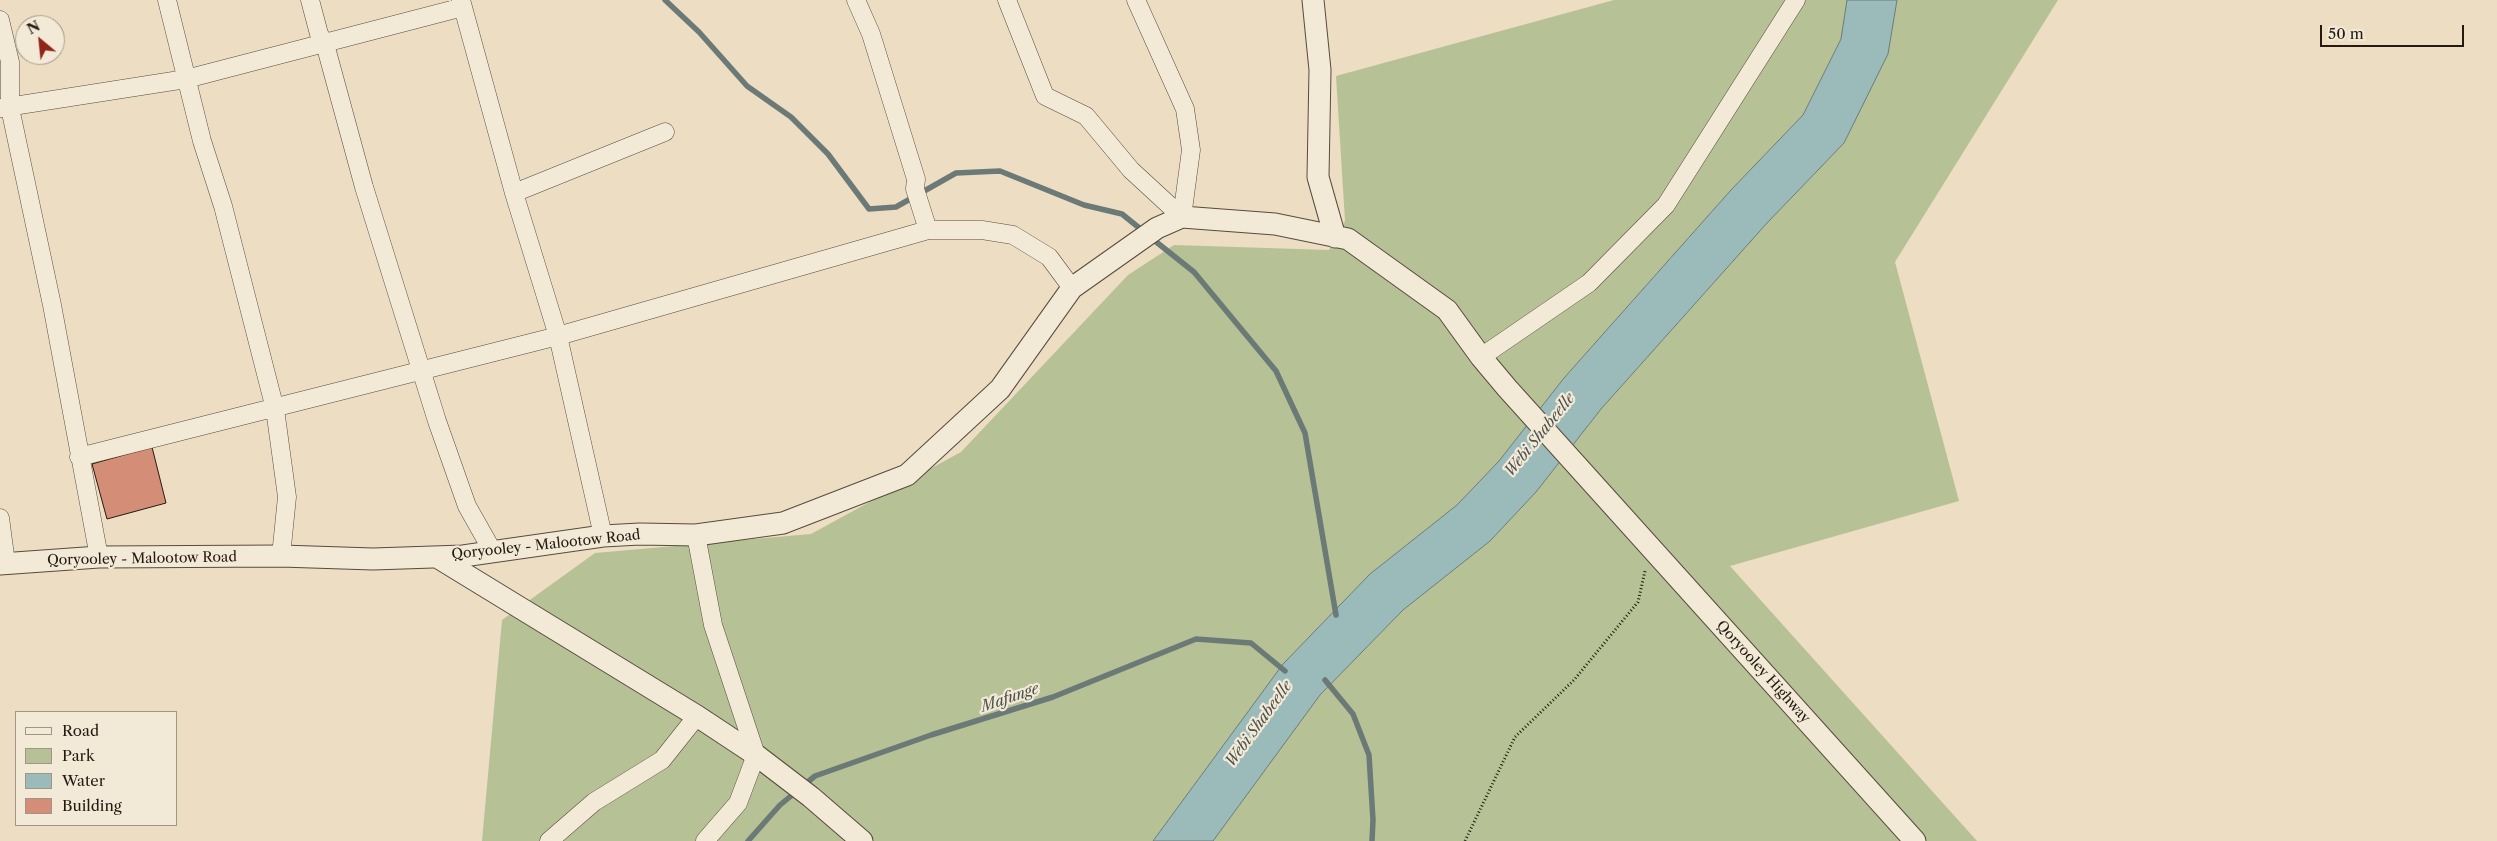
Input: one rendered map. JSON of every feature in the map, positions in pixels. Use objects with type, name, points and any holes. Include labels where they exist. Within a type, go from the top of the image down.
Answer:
[{"type":"street","points":[[167,0],[202,141],[223,206],[275,408],[287,497],[281,556]]},
{"type":"street","points":[[310,0],[319,34],[325,44],[364,187],[421,372],[467,506],[493,552]]},
{"type":"street","points":[[856,0],[876,52],[916,179],[915,188],[928,230]]},
{"type":"street","points":[[1008,0],[1044,96],[1086,116],[1131,170],[1182,217],[1275,224],[1348,239],[1447,310],[1481,357],[1589,283],[1666,205],[1796,0]]},
{"type":"street","points":[[1136,0],[1184,109],[1192,150],[1182,217]]},
{"type":"street","points":[[1313,0],[1320,70],[1318,178],[1335,237]]},
{"type":"street","points":[[5,108],[186,79],[325,44],[462,4],[514,193],[558,336],[603,536]]},
{"type":"street","points":[[0,20],[10,62],[5,108],[52,306],[99,557]]},
{"type":"street","points":[[514,193],[665,132]]},
{"type":"street","name":"Qoryooley - Malootow Road","points":[[3,564],[99,557],[281,556],[373,559],[462,556],[603,536],[640,534],[696,535],[783,523],[907,475],[1000,390],[1072,288],[1157,228],[1182,217]]},
{"type":"street","points":[[79,457],[558,336],[928,230],[982,230],[1013,235],[1049,257],[1072,288]]},
{"type":"street","name":"Qoryooley Highway","points":[[1481,357],[1915,841]]},
{"type":"street","points":[[0,518],[3,564]]},
{"type":"street","points":[[696,535],[713,625],[756,755],[738,803],[705,841]]},
{"type":"street","points":[[435,556],[697,716],[756,755],[811,797],[862,841]]},
{"type":"street","points":[[549,841],[594,802],[662,760],[697,716]]},
{"type":"path","points":[[1465,841],[1515,736],[1574,680],[1638,602],[1650,546]]},
{"type":"green space","points":[[1614,0],[1847,0],[1841,39],[1803,115],[1731,190],[1564,378],[1499,461],[1457,505],[1370,574],[1283,664],[1153,841],[482,841],[502,620],[595,553],[811,534],[961,452],[1128,275],[1174,245],[1329,250],[1345,221],[1336,76]]},
{"type":"green space","points":[[1897,0],[2058,0],[1895,262],[1959,501],[1730,566],[1977,841],[1213,841],[1320,695],[1403,610],[1490,541],[1536,492],[1601,409],[1767,223],[1844,143],[1888,54]]},
{"type":"water","name":"Webi Shabeelle","points":[[1847,0],[1897,0],[1888,54],[1844,143],[1767,223],[1601,409],[1536,492],[1490,541],[1403,610],[1320,695],[1213,841],[1153,841],[1283,664],[1370,574],[1457,505],[1499,461],[1564,378],[1731,190],[1803,115],[1841,39]]},
{"type":"building","points":[[152,447],[166,503],[107,519],[92,464]]},
{"type":"waterway","points":[[665,0],[699,32],[747,86],[791,117],[828,154],[869,209],[896,207],[956,173],[1000,171],[1084,205],[1122,214],[1143,231]]},
{"type":"waterway","points":[[1150,237],[1194,272],[1276,371],[1305,433],[1336,615]]},
{"type":"waterway","name":"Mafunge","points":[[804,785],[815,776],[931,735],[1053,697],[1196,639],[1251,643],[1285,671]]},
{"type":"waterway","points":[[1325,680],[1353,714],[1369,755],[1373,820],[1372,841]]},
{"type":"waterway","name":"Mafunge","points":[[748,841],[780,805],[797,791]]}]
